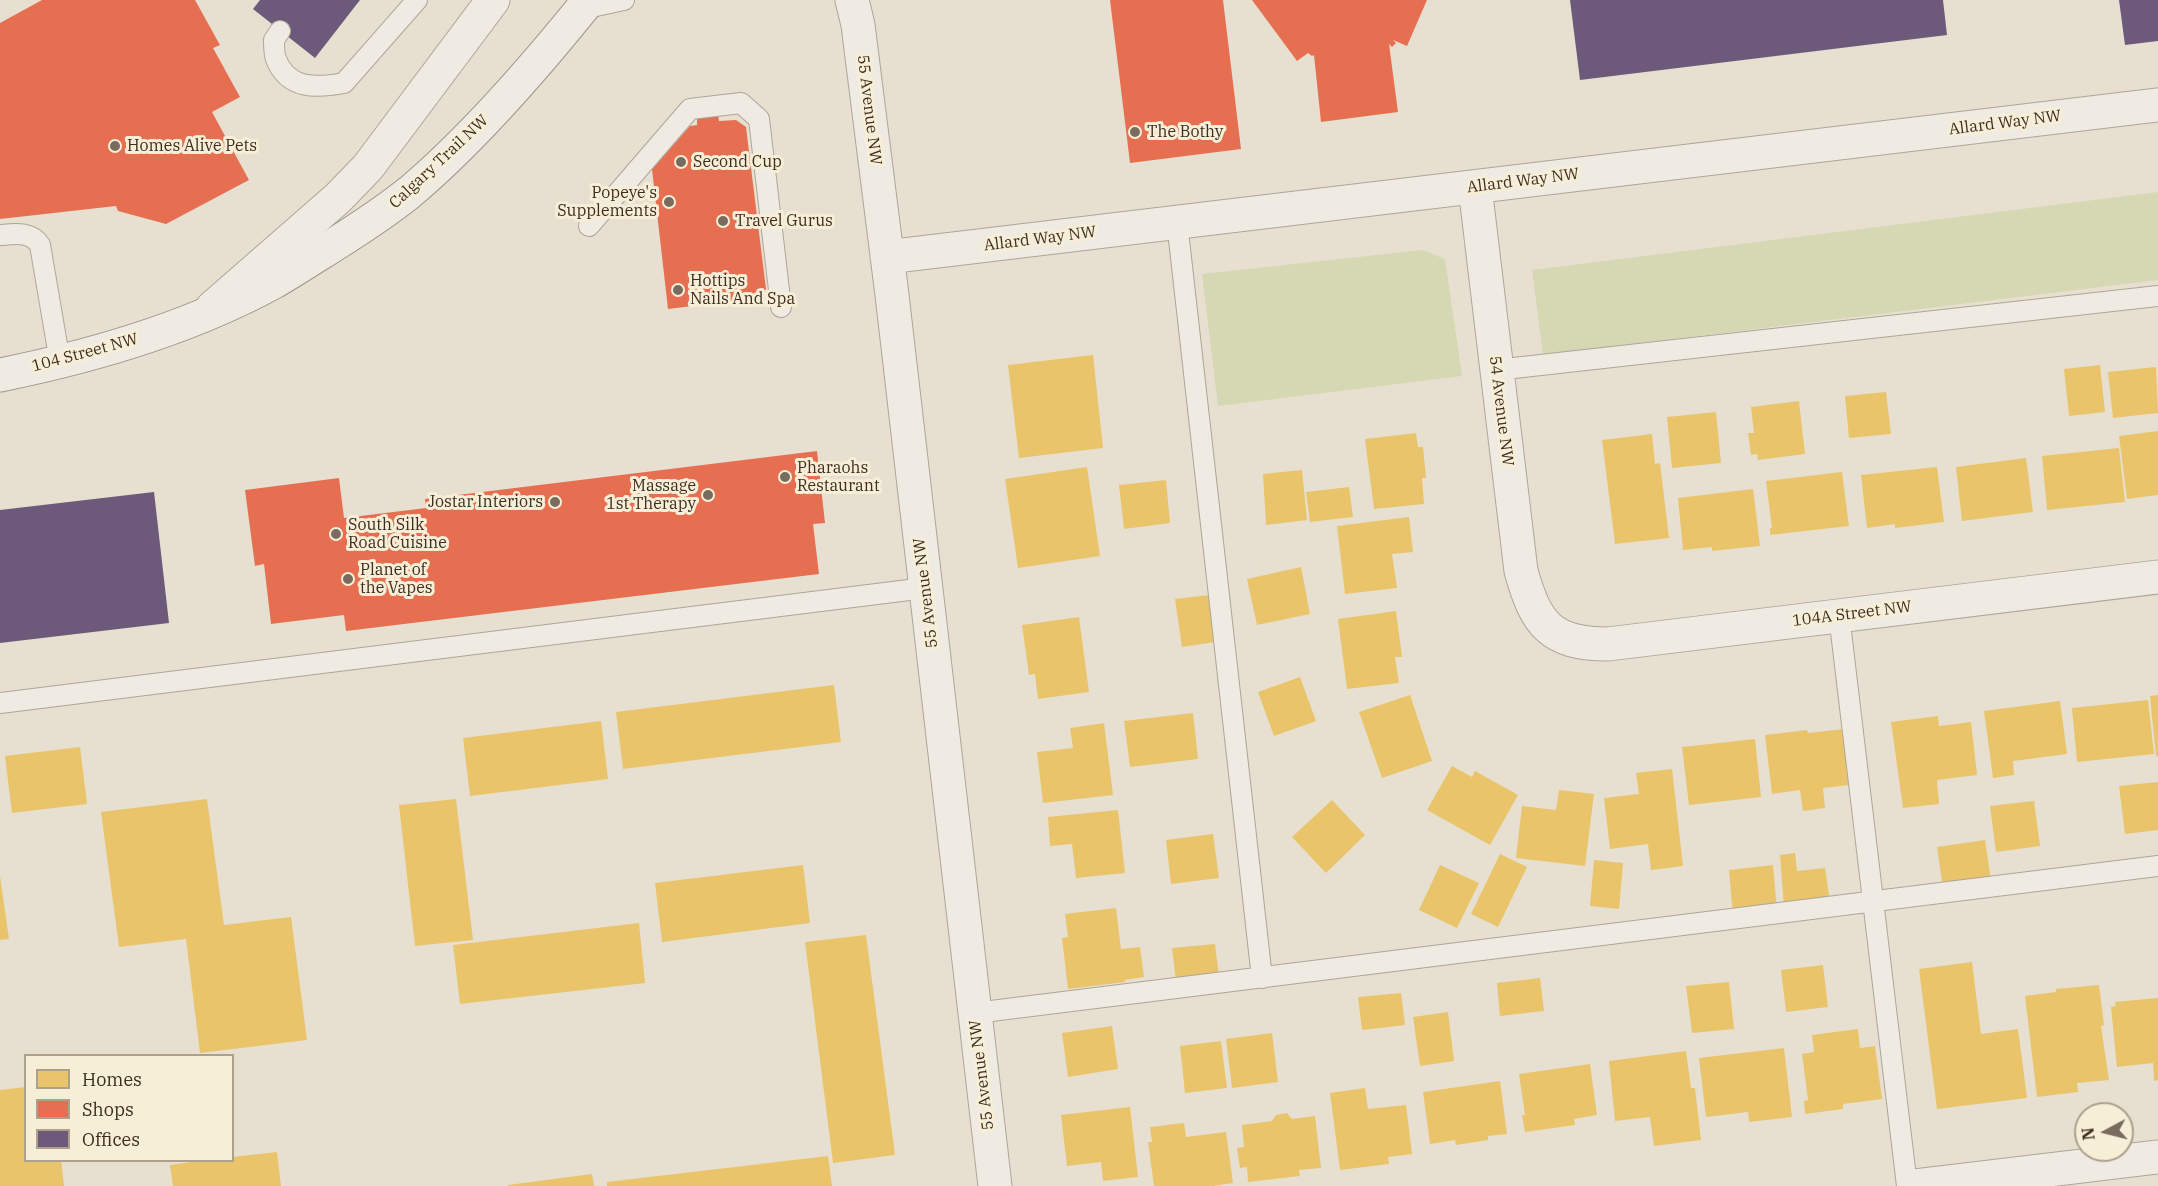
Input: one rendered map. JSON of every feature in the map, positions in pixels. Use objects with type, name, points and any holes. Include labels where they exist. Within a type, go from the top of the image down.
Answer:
[{"type":"street","name":"Calgary Trail NW","points":[[204,315],[338,198],[368,167],[494,0]]},
{"type":"street","name":"55 Avenue NW","points":[[852,0],[858,25],[887,257],[995,1186]]},
{"type":"street","name":"Calgary Trail NW","points":[[168,328],[204,315],[274,282],[387,211],[436,168],[488,117],[586,4]]},
{"type":"street","name":"Allard Way NW","points":[[887,257],[2158,105]]},
{"type":"street","name":"54 Avenue NW","points":[[1475,187],[1521,571],[1536,615],[1549,628]]},
{"type":"street","name":"104 Street NW","points":[[0,375],[60,362],[168,328]]},
{"type":"street","name":"104A Street NW","points":[[1549,628],[1567,638],[1587,644],[1608,644],[2158,577]]},
{"type":"street","points":[[1916,1186],[2158,1157]]},
{"type":"lane","points":[[280,31],[274,40],[275,58],[289,78],[313,87],[344,83],[417,0]]},
{"type":"lane","name":"Calgary Trail NW","points":[[586,4],[624,0]]},
{"type":"lane","points":[[589,226],[690,109],[741,103],[759,119],[781,308]]},
{"type":"lane","points":[[1177,222],[1262,978]]},
{"type":"lane","points":[[0,235],[24,234],[36,239],[40,245],[60,362]]},
{"type":"lane","points":[[1496,370],[2158,296]]},
{"type":"lane","points":[[0,703],[926,588]]},
{"type":"lane","points":[[1839,615],[1907,1186]]},
{"type":"lane","points":[[975,1013],[2158,866]]},
{"type":"green space","points":[[2158,192],[2158,280],[1543,355],[1532,270]]},
{"type":"green space","points":[[1422,250],[1445,259],[1462,376],[1218,406],[1202,274]]},
{"type":"building: Homes","points":[[1093,355],[1103,448],[1019,458],[1008,365]]},
{"type":"building: Homes","points":[[2100,365],[2105,412],[2069,416],[2064,369]]},
{"type":"building: Homes","points":[[2156,367],[2158,413],[2113,418],[2108,372]]},
{"type":"building: Homes","points":[[1886,392],[1891,434],[1849,438],[1845,396]]},
{"type":"building: Homes","points":[[1799,401],[1805,454],[1758,460],[1757,454],[1751,455],[1748,433],[1754,433],[1751,407]]},
{"type":"building: Homes","points":[[1716,412],[1721,463],[1672,468],[1667,417]]},
{"type":"building: Homes","points":[[2158,431],[2158,495],[2127,499],[2119,436]]},
{"type":"building: Homes","points":[[1416,433],[1418,447],[1423,447],[1426,478],[1422,478],[1424,504],[1374,509],[1365,439]]},
{"type":"building: Homes","points":[[1652,434],[1655,464],[1660,463],[1669,538],[1615,544],[1602,440]]},
{"type":"building: Homes","points":[[2119,448],[2125,502],[2047,510],[2042,456]]},
{"type":"building: Homes","points":[[2026,458],[2033,512],[1962,521],[1956,467]]},
{"type":"building: Homes","points":[[1087,467],[1100,556],[1018,568],[1005,479]]},
{"type":"building: Homes","points":[[1937,467],[1944,522],[1895,528],[1895,524],[1867,528],[1861,475]]},
{"type":"building: Homes","points":[[1302,470],[1307,520],[1266,525],[1263,474]]},
{"type":"building: Homes","points":[[1842,472],[1849,526],[1770,535],[1770,528],[1772,528],[1766,481]]},
{"type":"building: Homes","points":[[1166,480],[1170,523],[1124,529],[1119,485]]},
{"type":"building: Homes","points":[[1349,487],[1353,517],[1310,522],[1306,492]]},
{"type":"building: Homes","points":[[1753,489],[1760,546],[1712,551],[1712,547],[1683,550],[1678,498]]},
{"type":"building: Homes","points":[[1409,517],[1413,552],[1392,554],[1397,588],[1345,594],[1337,526]]},
{"type":"building: Homes","points":[[1301,567],[1310,614],[1257,625],[1247,579]]},
{"type":"building: Homes","points":[[1209,595],[1215,642],[1182,647],[1175,599]]},
{"type":"building: Homes","points":[[1396,611],[1402,657],[1395,657],[1399,683],[1347,689],[1338,619]]},
{"type":"building: Homes","points":[[1079,617],[1089,692],[1038,699],[1035,674],[1029,675],[1022,625]]},
{"type":"building: Homes","points":[[1300,677],[1316,721],[1274,736],[1258,692]]},
{"type":"building: Homes","points":[[834,685],[841,742],[623,769],[616,712]]},
{"type":"building: Homes","points":[[1410,695],[1432,761],[1382,778],[1359,712]]},
{"type":"building: Homes","points":[[2158,695],[2158,756],[2156,756],[2150,696]]},
{"type":"building: Homes","points":[[2148,700],[2154,754],[2077,762],[2072,708]]},
{"type":"building: Homes","points":[[2060,701],[2067,754],[2013,761],[2014,775],[1993,778],[1984,711]]},
{"type":"building: Homes","points":[[1193,713],[1198,759],[1130,767],[1124,721]]},
{"type":"building: Homes","points":[[1938,716],[1939,726],[1971,722],[1977,775],[1937,780],[1939,804],[1903,808],[1891,722]]},
{"type":"building: Homes","points":[[601,721],[608,779],[470,796],[463,738]]},
{"type":"building: Homes","points":[[1104,723],[1113,795],[1043,803],[1037,752],[1073,748],[1070,728]]},
{"type":"building: Homes","points":[[1844,729],[1850,785],[1823,788],[1825,808],[1803,811],[1800,790],[1772,794],[1765,735],[1807,730],[1808,733]]},
{"type":"building: Homes","points":[[1755,739],[1761,797],[1689,805],[1682,747]]},
{"type":"building: Homes","points":[[80,747],[87,804],[12,813],[5,756]]},
{"type":"building: Homes","points":[[1452,766],[1472,777],[1475,771],[1518,795],[1490,845],[1427,810]]},
{"type":"building: Homes","points":[[1672,769],[1683,866],[1651,870],[1648,844],[1610,849],[1604,798],[1639,794],[1636,773]]},
{"type":"building: Homes","points":[[2158,782],[2158,830],[2125,834],[2119,786]]},
{"type":"building: Homes","points":[[1559,790],[1594,794],[1585,866],[1516,858],[1522,806],[1556,810]]},
{"type":"building: Homes","points":[[207,799],[224,925],[291,917],[307,1040],[200,1053],[186,939],[119,947],[101,812]]},
{"type":"building: Homes","points":[[456,799],[473,940],[415,946],[399,805]]},
{"type":"building: Homes","points":[[1332,800],[1365,835],[1326,873],[1292,837]]},
{"type":"building: Homes","points":[[2034,801],[2040,846],[1996,852],[1990,806]]},
{"type":"building: Homes","points":[[1118,810],[1125,873],[1076,878],[1072,844],[1050,846],[1048,817]]},
{"type":"building: Homes","points":[[1213,834],[1219,878],[1171,884],[1166,840]]},
{"type":"building: Homes","points":[[1985,840],[1991,881],[1943,888],[1937,847]]},
{"type":"building: Homes","points":[[1795,853],[1797,871],[1825,868],[1830,902],[1784,908],[1780,855]]},
{"type":"building: Homes","points":[[1500,854],[1527,867],[1498,927],[1471,914]]},
{"type":"building: Homes","points":[[1594,860],[1623,863],[1619,909],[1590,906]]},
{"type":"building: Homes","points":[[803,865],[810,923],[662,942],[655,883]]},
{"type":"building: Homes","points":[[1440,865],[1479,883],[1457,928],[1419,910]]},
{"type":"building: Homes","points":[[1773,865],[1777,910],[1733,915],[1729,870]]},
{"type":"building: Homes","points":[[0,876],[9,939],[0,940]]},
{"type":"building: Homes","points":[[1116,908],[1121,949],[1140,947],[1144,977],[1125,980],[1125,982],[1068,989],[1062,938],[1068,937],[1065,914]]},
{"type":"building: Homes","points":[[639,923],[645,983],[460,1004],[453,945]]},
{"type":"building: Homes","points":[[866,935],[895,1155],[833,1163],[805,942]]},
{"type":"building: Homes","points":[[1215,944],[1219,976],[1176,981],[1172,948]]},
{"type":"building: Homes","points":[[1972,962],[1981,1034],[2018,1029],[2027,1098],[1937,1109],[1919,969]]},
{"type":"building: Homes","points":[[1823,965],[1828,1007],[1786,1012],[1781,970]]},
{"type":"building: Homes","points":[[1540,978],[1544,1011],[1500,1016],[1497,983]]},
{"type":"building: Homes","points":[[1729,982],[1734,1029],[1692,1033],[1686,986]]},
{"type":"building: Homes","points":[[2099,985],[2104,1025],[2101,1026],[2109,1080],[2077,1083],[2078,1092],[2037,1097],[2025,996],[2056,992],[2056,989]]},
{"type":"building: Homes","points":[[1401,993],[1405,1025],[1362,1030],[1358,997]]},
{"type":"building: Homes","points":[[2158,998],[2158,1080],[2154,1081],[2153,1063],[2117,1067],[2111,1007],[2116,1006],[2115,1002]]},
{"type":"building: Homes","points":[[1448,1012],[1454,1061],[1420,1066],[1413,1017]]},
{"type":"building: Homes","points":[[1112,1026],[1118,1069],[1068,1077],[1062,1033]]},
{"type":"building: Homes","points":[[1858,1029],[1860,1048],[1875,1046],[1882,1099],[1843,1104],[1843,1109],[1805,1114],[1804,1101],[1808,1100],[1802,1054],[1814,1052],[1812,1035]]},
{"type":"building: Homes","points":[[1272,1033],[1278,1082],[1232,1088],[1226,1039]]},
{"type":"building: Homes","points":[[1221,1041],[1227,1088],[1185,1093],[1180,1046]]},
{"type":"building: Homes","points":[[1784,1048],[1792,1117],[1749,1122],[1748,1112],[1706,1117],[1699,1058]]},
{"type":"building: Homes","points":[[1686,1051],[1691,1088],[1695,1088],[1701,1140],[1654,1146],[1650,1117],[1615,1121],[1609,1061]]},
{"type":"building: Homes","points":[[1590,1064],[1597,1115],[1574,1119],[1575,1125],[1525,1132],[1519,1074]]},
{"type":"building: Homes","points":[[1500,1081],[1507,1134],[1488,1136],[1488,1140],[1456,1145],[1455,1140],[1430,1144],[1423,1092]]},
{"type":"building: Homes","points":[[24,1087],[24,1162],[61,1162],[64,1186],[0,1186],[0,1090]]},
{"type":"building: Homes","points":[[1365,1088],[1368,1109],[1406,1105],[1412,1154],[1388,1157],[1389,1164],[1340,1170],[1330,1093]]},
{"type":"building: Homes","points":[[1130,1107],[1138,1177],[1103,1181],[1101,1162],[1067,1166],[1061,1115]]},
{"type":"building: Homes","points":[[1287,1113],[1292,1119],[1315,1116],[1321,1168],[1299,1170],[1300,1176],[1248,1182],[1247,1167],[1240,1168],[1237,1148],[1244,1147],[1242,1125],[1272,1121],[1276,1115]]},
{"type":"building: Homes","points":[[1184,1123],[1186,1137],[1226,1132],[1233,1183],[1214,1186],[1154,1186],[1148,1142],[1152,1142],[1150,1127]]},
{"type":"building: Homes","points":[[277,1152],[281,1186],[173,1186],[170,1165],[191,1162],[234,1162],[234,1157]]},
{"type":"building: Homes","points":[[828,1156],[832,1186],[607,1186],[607,1182]]},
{"type":"building: Homes","points":[[592,1174],[594,1186],[508,1186],[508,1185]]},
{"type":"building: Shops","name":"Homes Alive Pets","points":[[42,0],[195,0],[220,45],[213,48],[240,97],[212,112],[249,180],[166,224],[118,211],[116,206],[0,219],[0,23]]},
{"type":"building: Shops","points":[[1110,0],[1223,0],[1241,149],[1130,163]]},
{"type":"building: Shops","points":[[1252,0],[1427,0],[1407,46],[1393,40],[1396,43],[1392,47],[1389,44],[1398,112],[1321,122],[1314,55],[1308,53],[1297,61]]},
{"type":"building: Shops","points":[[718,115],[719,121],[736,120],[746,127],[766,289],[758,298],[668,309],[652,169],[690,126],[697,125],[697,118]]},
{"type":"building: Shops","points":[[817,451],[825,523],[813,524],[819,574],[346,631],[344,615],[271,624],[264,564],[255,566],[245,490],[339,478],[344,518],[426,508],[425,499]]},
{"type":"building: Offices","points":[[260,0],[360,0],[315,58],[253,9]]},
{"type":"building: Offices","points":[[1570,0],[1943,0],[1947,35],[1580,80]]},
{"type":"building: Offices","points":[[2119,0],[2158,0],[2158,41],[2125,45]]},
{"type":"building: Offices","points":[[154,492],[169,623],[0,643],[0,510]]},
{"type":"place","name":"The Bothy","points":[[1135,132]]},
{"type":"place","name":"Homes Alive Pets","points":[[115,146]]},
{"type":"place","name":"Second Cup","points":[[681,162]]},
{"type":"place","name":"Popeye's Supplements","points":[[669,202]]},
{"type":"place","name":"Travel Gurus","points":[[723,221]]},
{"type":"place","name":"Hottips Nails And Spa","points":[[678,290]]},
{"type":"place","name":"Pharaohs Restaurant","points":[[785,477]]},
{"type":"place","name":"Massage 1st Therapy","points":[[708,495]]},
{"type":"place","name":"Jostar Interiors","points":[[555,502]]},
{"type":"place","name":"South Silk Road Cuisine","points":[[336,534]]},
{"type":"place","name":"Planet of the Vapes","points":[[348,579]]}]
